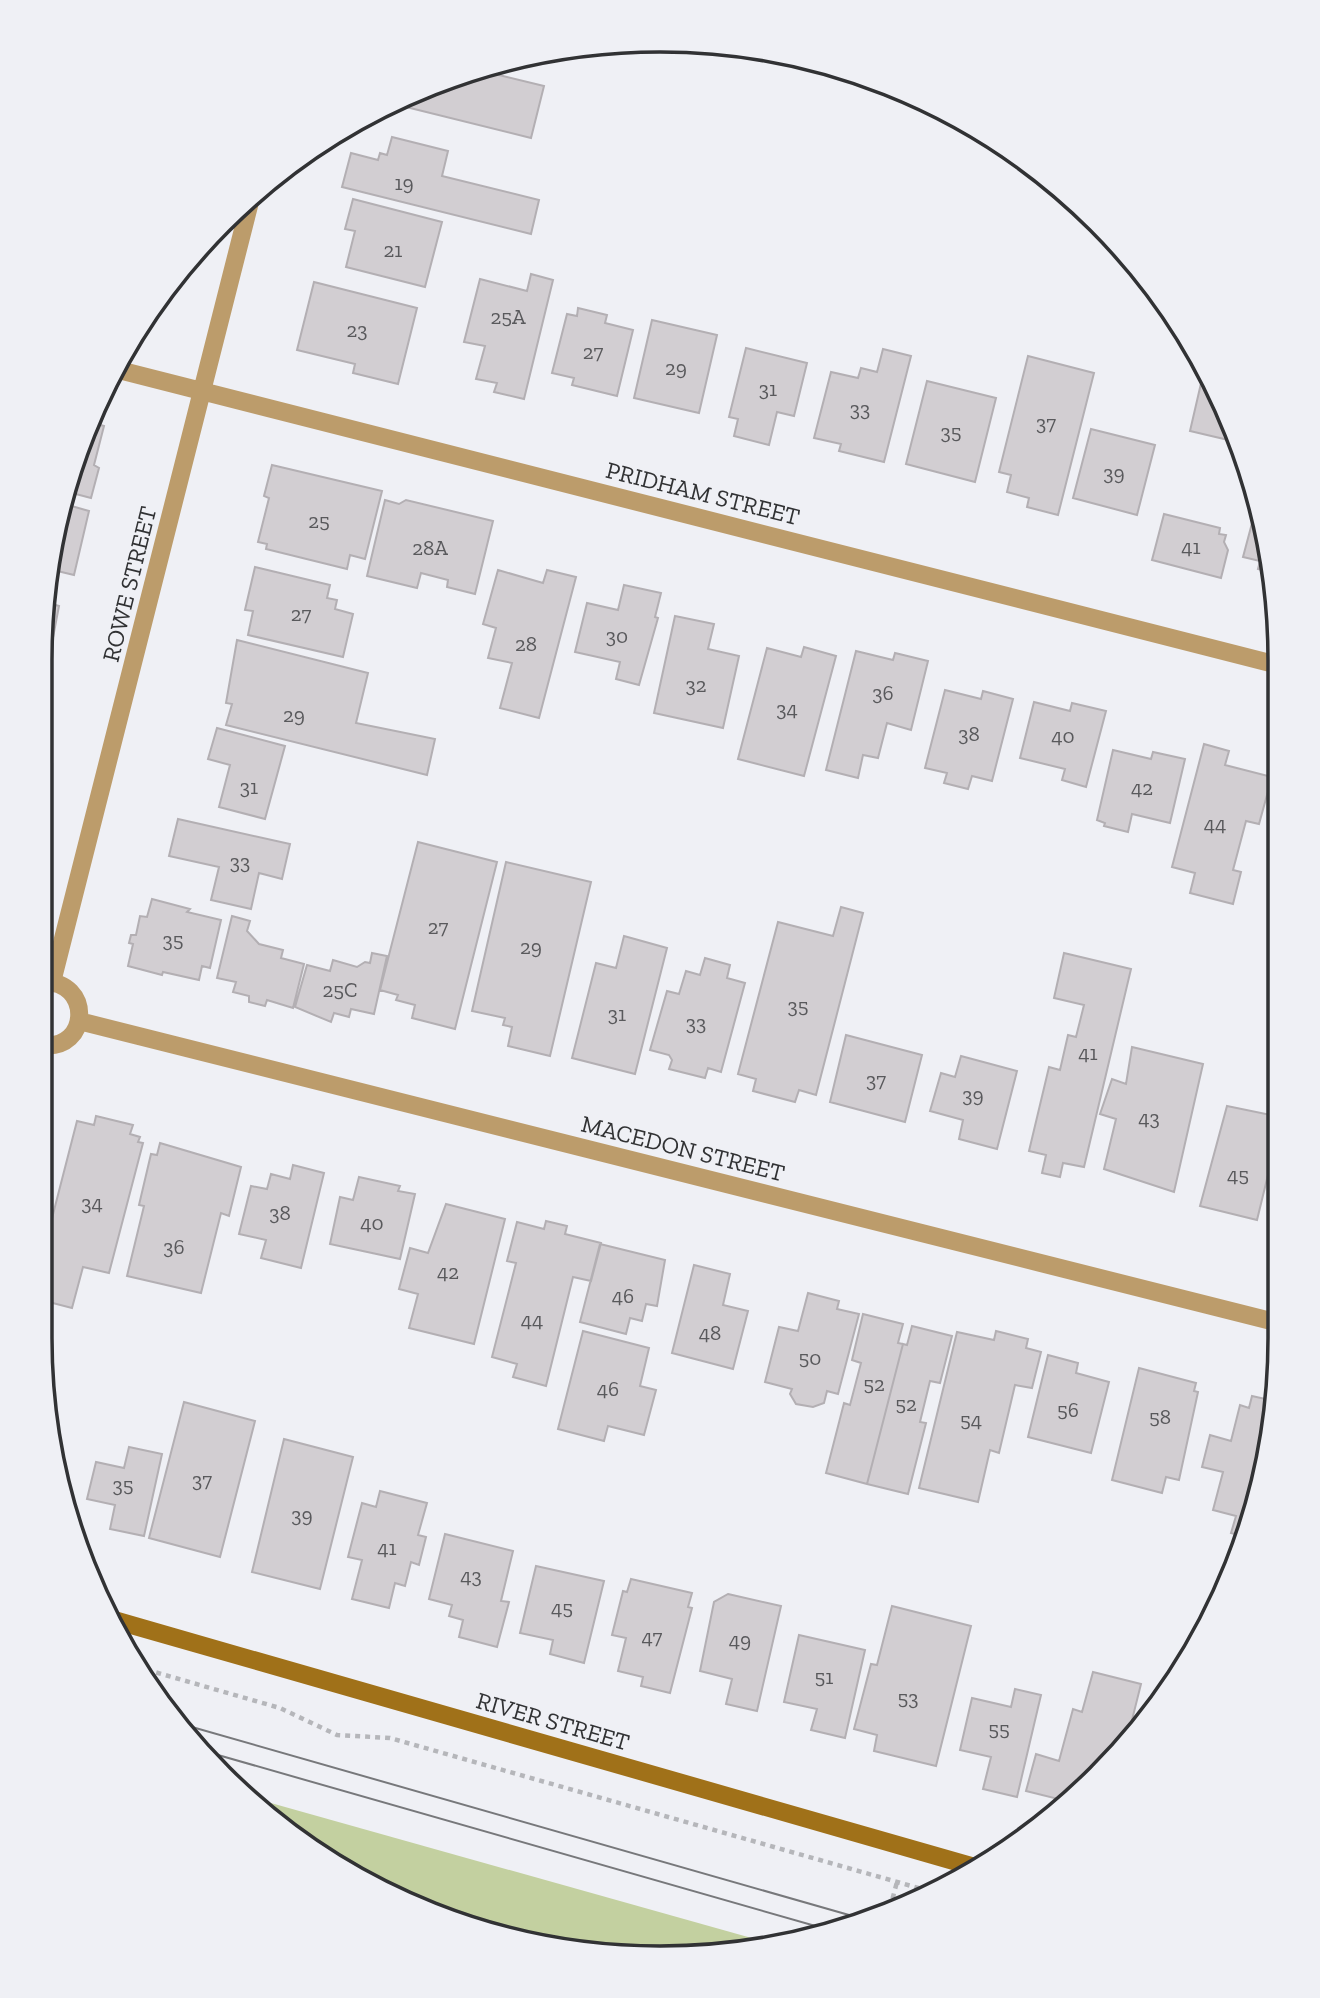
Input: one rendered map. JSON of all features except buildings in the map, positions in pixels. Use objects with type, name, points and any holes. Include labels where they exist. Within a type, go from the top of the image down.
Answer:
[{"type":"street","name":"ROWE STREET","points":[[52,967],[247,214]]},
{"type":"street","name":"PRIDHAM STREET","points":[[126,372],[1268,662]]},
{"type":"street","points":[[52,983],[65,986],[75,996],[79,1008],[79,1021],[66,1041],[52,1046]]},
{"type":"street","name":"MACEDON STREET","points":[[79,1021],[1268,1320]]},
{"type":"street","name":"RIVER STREET","points":[[124,1623],[964,1864]]},
{"type":"path","points":[[152,1671],[280,1708],[337,1735],[390,1738],[918,1888]]},
{"type":"path","points":[[892,1899],[897,1882]]},
{"type":"green space","points":[[268,1802],[752,1938],[660,1946],[620,1944],[541,1934],[503,1925],[465,1913],[391,1883],[322,1843]]},
{"type":"tram line","points":[[194,1727],[849,1915]]},
{"type":"tram line","points":[[218,1755],[814,1926]]}]
